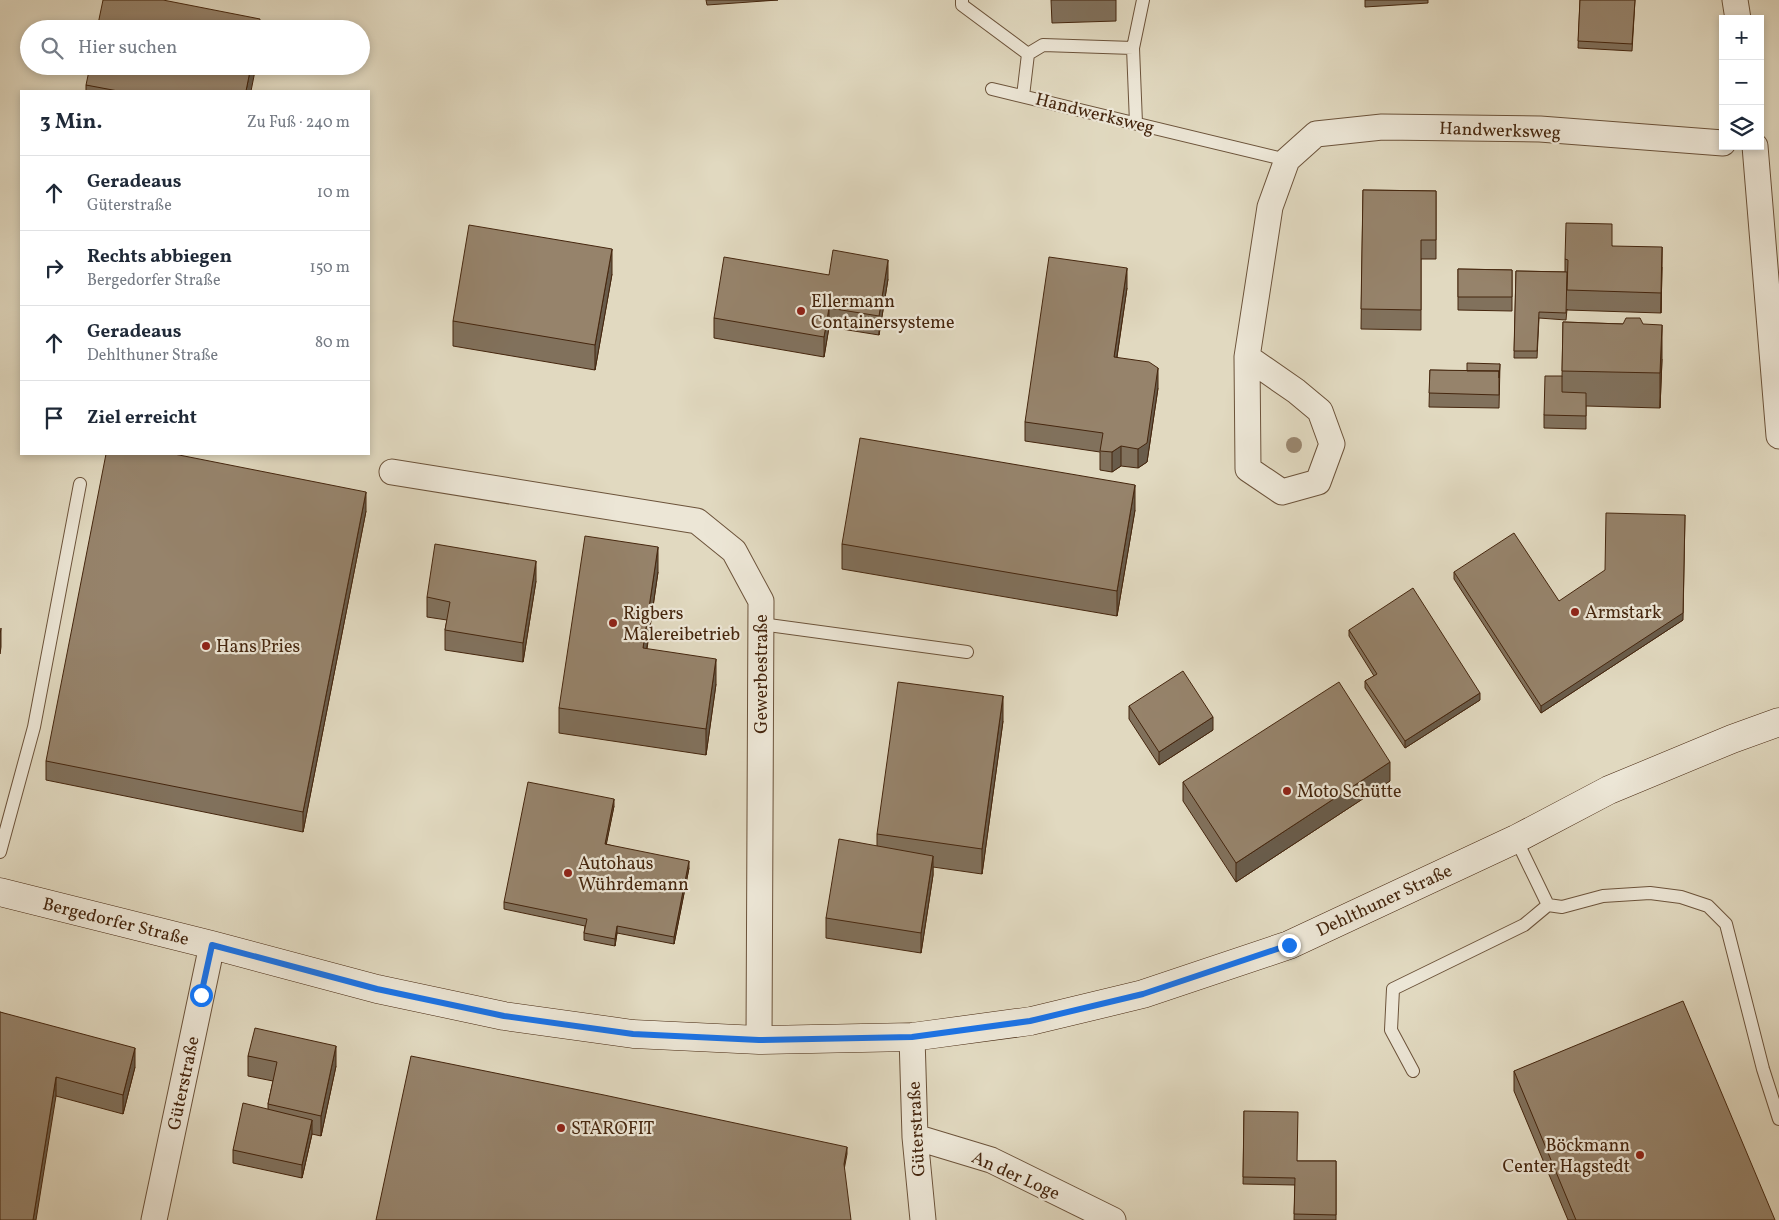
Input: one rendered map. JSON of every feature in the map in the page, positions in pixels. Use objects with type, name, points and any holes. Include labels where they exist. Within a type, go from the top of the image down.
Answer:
[{"type":"street","points":[[1736,0],[1738,15]]},
{"type":"street","name":"Handwerksweg","points":[[1247,357],[1296,391],[1320,411],[1332,444],[1318,482],[1282,492],[1248,469],[1247,357],[1270,207],[1287,160],[1316,134],[1382,127],[1540,129],[1719,143]]},
{"type":"street","points":[[1754,150],[1779,436]]},
{"type":"street","name":"Gewerbestraße","points":[[392,472],[697,521],[734,551],[761,601],[759,1040]]},
{"type":"street","name":"Dehlthuner Straße","points":[[912,1037],[1030,1021],[1143,994],[1289,945],[1516,838],[1609,790],[1732,739],[1779,722]]},
{"type":"street","name":"Bergedorfer Straße","points":[[0,892],[377,989],[504,1016],[633,1034],[759,1040],[912,1037]]},
{"type":"street","name":"Güterstraße","points":[[154,1220],[212,945]]},
{"type":"street","name":"Güterstraße","points":[[912,1037],[915,1137],[923,1220]]},
{"type":"street","name":"An der Loge","points":[[915,1137],[991,1160],[1113,1220]]},
{"type":"lane","points":[[962,0],[962,5],[1028,54]]},
{"type":"lane","points":[[1136,123],[1133,48],[1143,0]]},
{"type":"lane","points":[[1022,96],[1028,54],[1043,44],[1133,48]]},
{"type":"lane","name":"Handwerksweg","points":[[992,89],[1287,160]]},
{"type":"lane","points":[[0,852],[34,727],[80,484]]},
{"type":"lane","points":[[761,624],[967,652]]},
{"type":"lane","points":[[1516,838],[1548,905]]},
{"type":"lane","points":[[1413,1071],[1391,1030],[1394,989],[1524,925],[1548,905],[1562,907],[1603,896],[1650,893],[1682,897],[1708,906],[1726,924],[1762,1069],[1779,1119]]},
{"type":"building","points":[[103,0],[163,0],[260,19],[260,20],[99,20]]},
{"type":"building","points":[[1580,0],[1635,0],[1632,44],[1578,41]]},
{"type":"building","points":[[88,75],[249,75],[246,90],[113,90],[86,85]]},
{"type":"building","points":[[1363,190],[1436,191],[1436,240],[1421,240],[1421,310],[1361,309]]},
{"type":"building","points":[[1566,223],[1612,224],[1612,246],[1662,247],[1661,293],[1567,290],[1568,260],[1565,259]]},
{"type":"building","points":[[469,225],[612,249],[595,345],[453,321]]},
{"type":"building","name":"Ellermann Containersysteme","points":[[833,250],[888,260],[879,316],[829,308],[824,337],[714,318],[724,257],[829,275]]},
{"type":"building","points":[[1049,257],[1127,268],[1114,357],[1149,362],[1158,368],[1147,443],[1138,449],[1121,446],[1112,452],[1100,451],[1103,433],[1025,422]]},
{"type":"building","points":[[1458,269],[1512,270],[1512,297],[1458,297]]},
{"type":"building","points":[[1516,271],[1567,272],[1566,313],[1539,312],[1537,351],[1514,351]]},
{"type":"building","points":[[1626,318],[1640,318],[1643,324],[1662,325],[1660,373],[1562,371],[1563,322],[1623,324]]},
{"type":"building","points":[[1467,363],[1500,364],[1499,378],[1499,371],[1467,371]]},
{"type":"building","points":[[1430,370],[1499,371],[1499,395],[1429,393]]},
{"type":"building","points":[[1545,376],[1562,376],[1562,392],[1586,393],[1586,416],[1544,415]]},
{"type":"building","points":[[860,438],[1135,485],[1117,591],[842,544]]},
{"type":"building","name":"Hans Pries","points":[[106,455],[179,455],[366,492],[303,812],[46,761]]},
{"type":"building","name":"Armstark","points":[[1606,513],[1685,515],[1683,613],[1541,706],[1454,572],[1514,533],[1559,601],[1605,570]]},
{"type":"building","name":"Rigbers Malereibetrieb","points":[[585,536],[658,547],[643,648],[716,659],[706,729],[559,708]]},
{"type":"building","points":[[435,544],[536,561],[523,643],[445,630],[450,602],[427,597]]},
{"type":"building","name":"Moto Schütte","points":[[1413,588],[1480,693],[1405,741],[1365,681],[1377,674],[1349,630]]},
{"type":"building","points":[[1183,671],[1213,717],[1159,752],[1129,706]]},
{"type":"building","points":[[898,682],[1003,696],[982,849],[877,834]]},
{"type":"building","name":"Moto Schütte","points":[[1339,682],[1390,762],[1236,863],[1183,782]]},
{"type":"building","points":[[528,782],[614,799],[605,844],[689,861],[674,937],[617,926],[615,939],[584,933],[587,919],[504,902]]},
{"type":"building","points":[[839,839],[933,856],[921,933],[826,918]]},
{"type":"building","name":"Böckmann Center Hagstedt","points":[[1683,1001],[1775,1220],[1576,1220],[1514,1071]]},
{"type":"building","points":[[0,1012],[135,1048],[123,1095],[56,1077],[33,1220],[0,1220]]},
{"type":"building","points":[[255,1028],[336,1046],[321,1116],[268,1104],[277,1062],[248,1056]]},
{"type":"building","name":"STAROFIT","points":[[411,1056],[847,1147],[844,1164],[851,1220],[376,1220]]},
{"type":"building","points":[[243,1103],[312,1120],[302,1165],[233,1150]]},
{"type":"building","points":[[1244,1111],[1298,1112],[1297,1161],[1336,1161],[1336,1215],[1294,1214],[1295,1178],[1243,1177]]},
{"type":"place","name":"Ellermann Containersysteme","points":[[801,311]]},
{"type":"place","name":"Armstark","points":[[1575,612]]},
{"type":"place","name":"Rigbers Malereibetrieb","points":[[613,623]]},
{"type":"place","name":"Hans Pries","points":[[206,646]]},
{"type":"place","name":"Moto Schütte","points":[[1287,791]]},
{"type":"place","name":"Autohaus Wührdemann","points":[[568,873]]},
{"type":"place","name":"STAROFIT","points":[[561,1128]]},
{"type":"place","name":"Böckmann Center Hagstedt","points":[[1640,1155]]},
{"type":"route","points":[[201,995],[212,945],[377,989],[504,1016],[633,1034],[759,1040],[912,1037],[1030,1021],[1143,994],[1289,945]]}]
